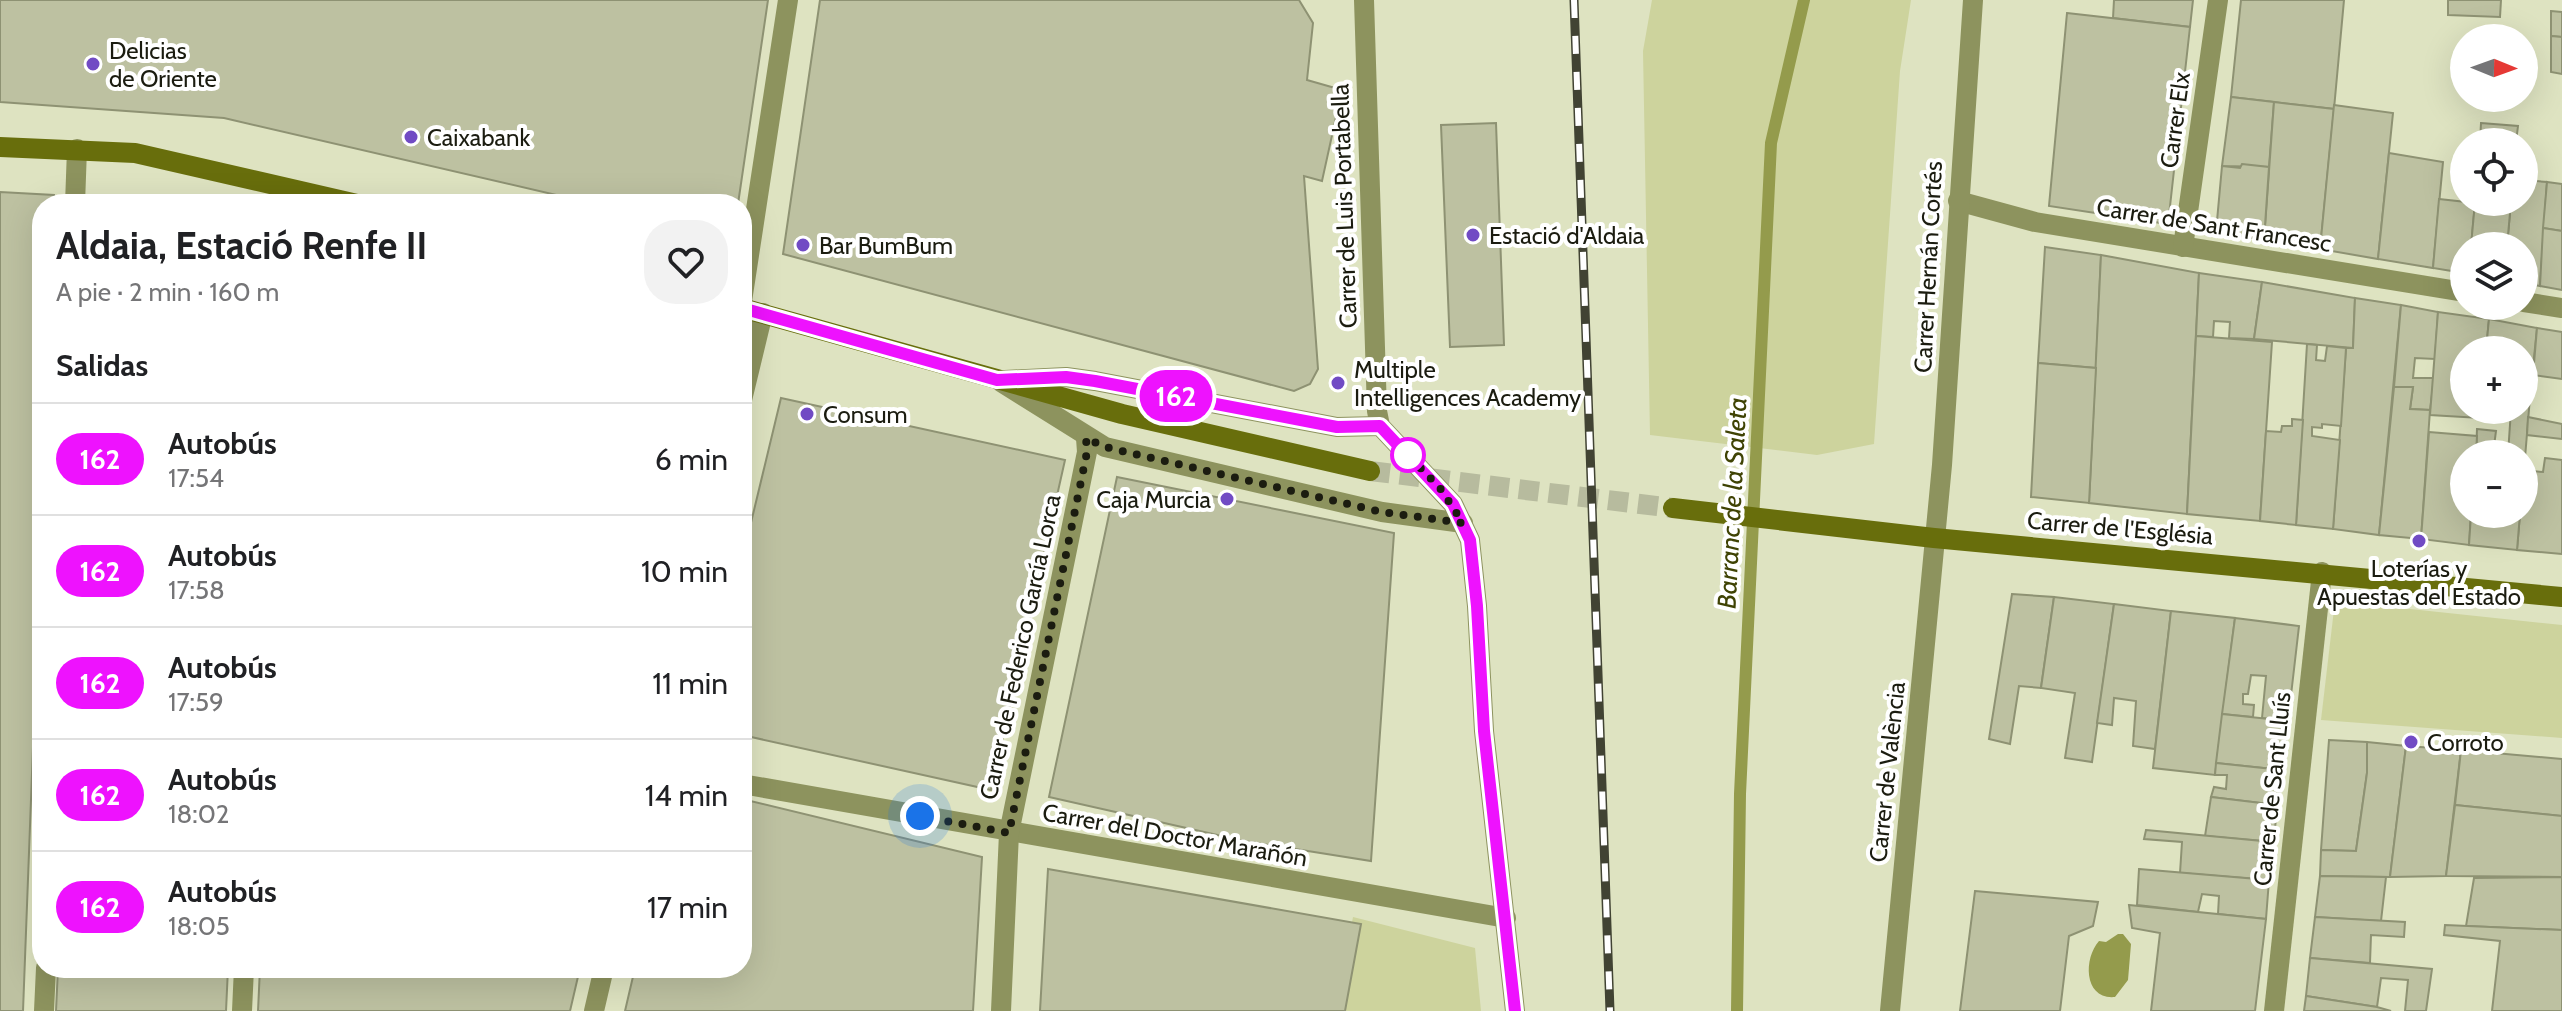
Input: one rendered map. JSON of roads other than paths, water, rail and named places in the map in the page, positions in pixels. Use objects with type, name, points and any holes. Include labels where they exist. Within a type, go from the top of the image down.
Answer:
[{"type":"street","points":[[752,236],[788,0]]},
{"type":"street","name":"Carrer de Luis Portabella","points":[[1364,0],[1374,356],[1380,426]]},
{"type":"street","name":"Carrer Hernán Cortés","points":[[1934,538],[1973,0]]},
{"type":"street","name":"Carrer Elx","points":[[2183,247],[2218,0]]},
{"type":"street","points":[[0,147],[135,153],[283,194]]},
{"type":"street","points":[[75,194],[77,149]]},
{"type":"street","name":"Carrer de Sant Francesc","points":[[1958,201],[2035,222],[2450,290]]},
{"type":"street","points":[[2538,304],[2562,308]]},
{"type":"street","points":[[752,310],[1122,414],[1370,471]]},
{"type":"street","points":[[752,359],[763,313]]},
{"type":"street","points":[[997,380],[1066,377],[1337,427],[1380,426],[1440,488],[1463,523],[1470,540],[1484,731],[1515,1011]]},
{"type":"street","points":[[997,380],[1105,447],[1382,512],[1463,523]]},
{"type":"street","name":"Carrer de Federico García Lorca","points":[[1001,1011],[1009,833],[1087,452],[1086,438]]},
{"type":"street","name":"Carrer de l'Església","points":[[1673,508],[1934,538],[2322,572],[2562,597]]},
{"type":"street","name":"Carrer de València","points":[[1890,1011],[1934,538]]},
{"type":"street","name":"Carrer de Sant Lluís","points":[[2274,1011],[2322,572]]},
{"type":"street","name":"Carrer del Doctor Marañón","points":[[752,786],[1506,918]]},
{"type":"street","points":[[44,1011],[46,978]]},
{"type":"street","points":[[242,1011],[244,978]]},
{"type":"street","points":[[594,1011],[602,978]]},
{"type":"waterway","name":"Barranc de la Saleta","points":[[1737,1011],[1740,794],[1771,143],[1804,0]]},
{"type":"tunnel","points":[[1370,471],[1673,508]]},
{"type":"railway","points":[[1574,0],[1610,1011]]},
{"type":"place","name":"Delicias de Oriente","points":[[93,64]]},
{"type":"place","name":"Caixabank","points":[[411,137]]},
{"type":"place","name":"Estació d'Aldaia","points":[[1473,235]]},
{"type":"place","name":"Bar BumBum","points":[[803,245]]},
{"type":"place","name":"Multiple Intelligences Academy","points":[[1338,383]]},
{"type":"place","name":"Consum","points":[[807,414]]},
{"type":"place","name":"Caja Murcia","points":[[1227,499]]},
{"type":"place","name":"Loterías y Apuestas del Estado","points":[[2419,541]]},
{"type":"place","name":"Corroto","points":[[2411,742]]}]
